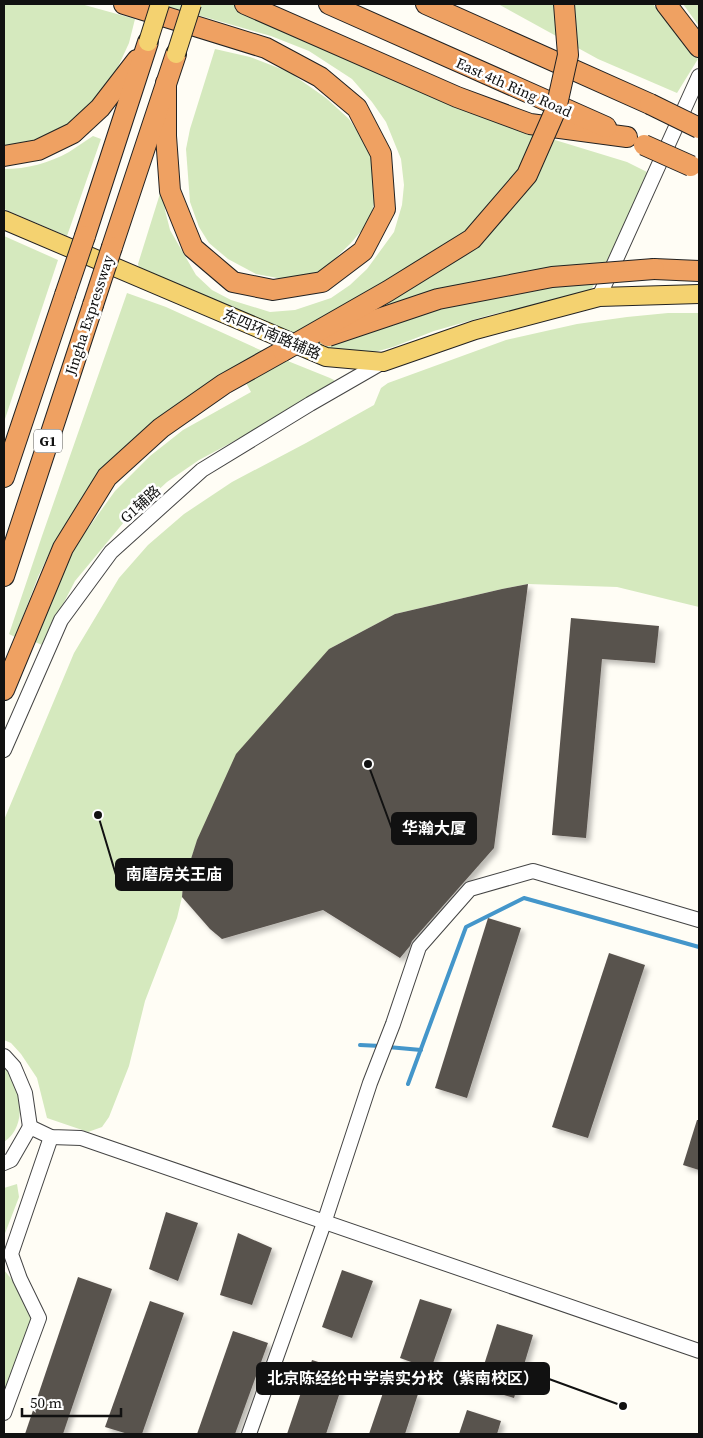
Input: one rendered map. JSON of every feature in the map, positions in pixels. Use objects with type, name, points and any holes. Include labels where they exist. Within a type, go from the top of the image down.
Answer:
[{"type":"highway","points":[[124,4],[266,48],[320,77],[357,108],[381,154],[384,210],[363,251],[322,282],[273,290],[233,282],[193,248],[170,191],[166,136],[166,83]]},
{"type":"highway","points":[[245,4],[457,97],[530,124],[636,141]]},
{"type":"highway","name":"East 4th Ring Road","points":[[329,4],[695,168]]},
{"type":"highway","points":[[426,4],[650,104],[699,128]]},
{"type":"highway","points":[[4,690],[62,548],[107,477],[161,428],[224,384],[388,291],[472,239],[527,175],[556,110],[568,54],[564,4]]},
{"type":"highway","points":[[666,4],[694,42]]},
{"type":"highway","points":[[4,156],[38,150],[73,133],[100,108],[147,45]]},
{"type":"highway","name":"Jingha Expressway","points":[[4,477],[147,45]]},
{"type":"highway","name":"Jingha Expressway","points":[[4,576],[176,54]]},
{"type":"highway","points":[[283,351],[438,298],[552,276],[654,269],[699,271]]},
{"type":"main road","points":[[147,45],[160,4]]},
{"type":"main road","points":[[176,54],[192,4]]},
{"type":"main road","name":"东四环南路辅路","points":[[4,220],[326,357],[383,362],[475,330],[599,296],[699,294]]},
{"type":"street","points":[[599,296],[699,76]]},
{"type":"street","name":"G1辅路","points":[[4,750],[61,620],[111,552],[202,470],[383,362]]},
{"type":"street","points":[[249,1434],[419,946],[470,890],[533,871],[699,920]]},
{"type":"street","points":[[4,1056],[14,1067],[25,1093],[30,1127],[11,1160],[4,1163]]},
{"type":"street","points":[[30,1127],[51,1137],[81,1138],[699,1351]]},
{"type":"street","points":[[4,1413],[39,1318],[20,1279],[11,1254],[51,1137]]},
{"type":"green space","points":[[4,4],[81,4],[135,19],[129,43],[117,69],[95,101],[64,129],[23,147],[4,146]]},
{"type":"green space","points":[[159,4],[236,4],[519,129],[627,162],[647,172],[609,261],[590,291],[490,315],[434,331],[393,347],[364,355],[342,355],[139,268],[138,264],[163,184],[165,210],[170,230],[196,275],[212,290],[231,300],[270,312],[295,310],[331,298],[350,285],[367,269],[394,232],[402,205],[404,185],[401,159],[386,122],[352,79],[309,51],[271,36]]},
{"type":"green space","points":[[498,4],[653,4],[698,59],[677,93],[598,59]]},
{"type":"green space","points":[[683,4],[699,4],[699,26]]},
{"type":"green space","points":[[215,49],[250,57],[289,72],[326,98],[349,119],[371,151],[378,184],[370,221],[350,244],[322,271],[288,280],[256,274],[228,259],[209,243],[199,227],[190,202],[186,149],[190,129]]},
{"type":"green space","points":[[93,136],[101,139],[67,236],[4,209],[4,169],[38,165],[69,152]]},
{"type":"green space","points":[[4,236],[58,260],[4,422]]},
{"type":"green space","points":[[127,293],[166,307],[258,349],[330,378],[334,380],[335,384],[199,460],[167,482],[124,522],[75,581],[42,645],[33,641],[74,548],[115,491],[150,456],[183,430],[251,392],[239,370],[87,492],[53,545],[38,577],[15,637],[9,634]]},
{"type":"green space","points":[[668,313],[699,313],[699,607],[617,587],[528,584],[395,614],[329,649],[197,841],[183,884],[177,918],[145,1001],[129,1066],[109,1117],[102,1127],[88,1132],[47,1118],[37,1078],[21,1054],[11,1043],[4,1040],[4,820],[74,653],[119,578],[148,545],[184,514],[232,482],[374,405],[381,388],[388,383],[506,340],[577,324]]},
{"type":"green space","points":[[4,1066],[15,1084],[20,1105],[17,1126],[12,1135],[4,1142]]},
{"type":"green space","points":[[17,1184],[19,1197],[4,1236],[4,1188]]},
{"type":"green space","points":[[4,1270],[13,1281],[33,1319],[4,1401]]},
{"type":"building","points":[[528,584],[494,848],[412,941],[400,958],[323,910],[222,939],[210,929],[182,897],[183,884],[197,840],[236,754],[329,649],[395,614]]},
{"type":"building","points":[[571,618],[659,626],[655,663],[602,659],[586,838],[552,835]]},
{"type":"building","points":[[488,918],[521,928],[467,1098],[435,1088]]},
{"type":"building","points":[[609,953],[645,965],[588,1138],[552,1127]]},
{"type":"building","points":[[697,1120],[699,1120],[699,1170],[683,1165]]},
{"type":"building","points":[[166,1212],[198,1223],[178,1281],[149,1269]]},
{"type":"building","points":[[238,1233],[272,1248],[252,1305],[220,1295]]},
{"type":"building","points":[[342,1270],[373,1281],[352,1338],[322,1327]]},
{"type":"building","points":[[78,1277],[112,1289],[63,1434],[25,1434]]},
{"type":"building","points":[[420,1299],[452,1309],[431,1369],[400,1358]]},
{"type":"building","points":[[150,1301],[184,1313],[142,1434],[128,1434],[105,1427]]},
{"type":"building","points":[[497,1324],[533,1335],[514,1398],[477,1387]]},
{"type":"building","points":[[233,1331],[268,1343],[235,1434],[197,1434]]},
{"type":"building","points":[[312,1360],[347,1371],[326,1434],[287,1434]]},
{"type":"building","points":[[386,1384],[418,1394],[405,1434],[369,1434]]},
{"type":"building","points":[[467,1410],[501,1421],[497,1434],[459,1434]]},
{"type":"waterway","points":[[408,1084],[466,927],[524,898],[699,947]]},
{"type":"waterway","points":[[360,1045],[381,1046]]},
{"type":"waterway","points":[[388,1047],[421,1050]]},
{"type":"place","name":"华瀚大厦","points":[[368,764]]},
{"type":"place","name":"南磨房关王庙","points":[[98,815]]},
{"type":"place","name":"北京陈经纶中学崇实分校（紫南校区）","points":[[623,1406]]}]
